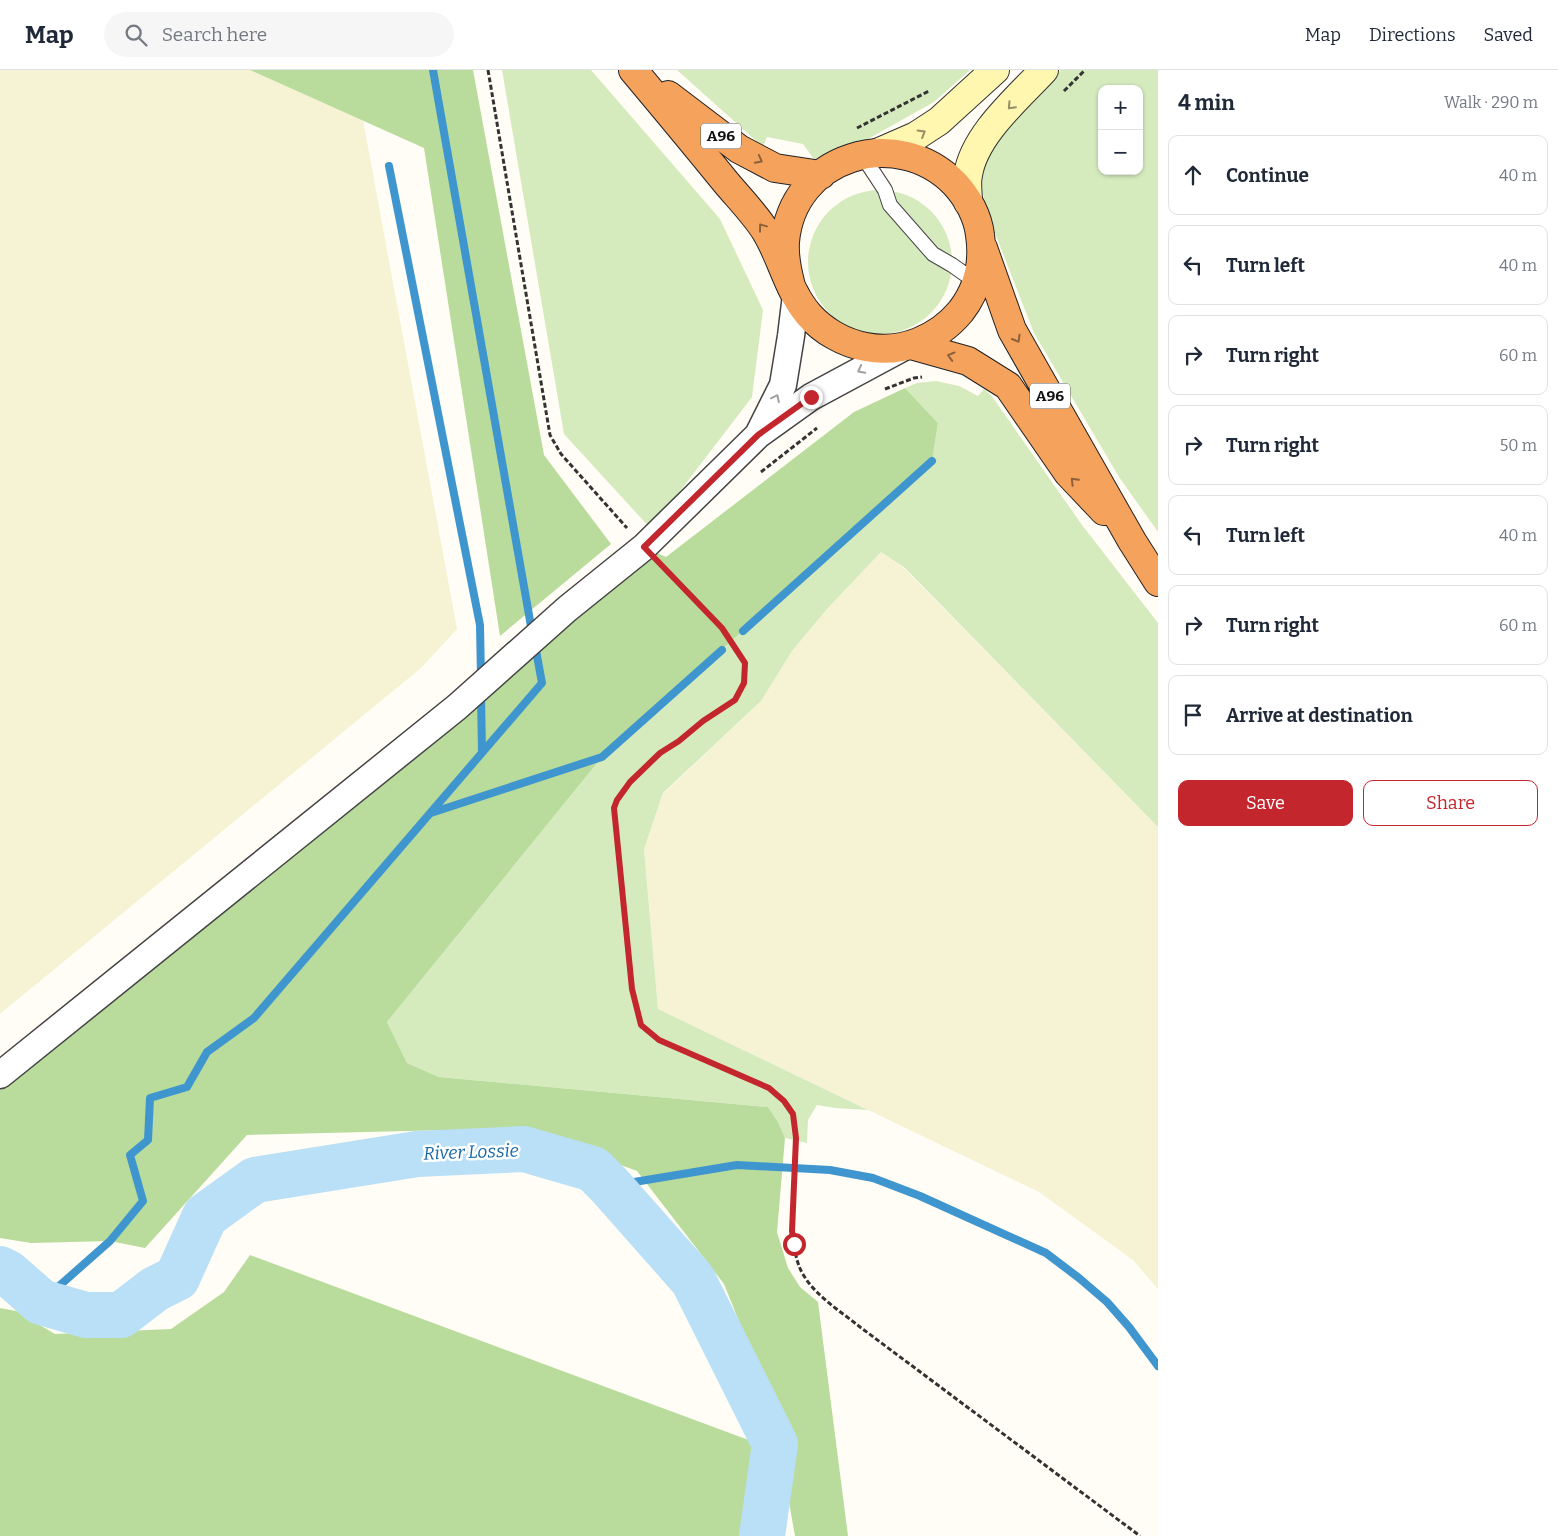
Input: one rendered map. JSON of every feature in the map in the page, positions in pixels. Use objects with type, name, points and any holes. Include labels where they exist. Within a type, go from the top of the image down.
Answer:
[{"type":"highway","name":"A96","points":[[634,70],[739,149],[774,168],[820,174]]},
{"type":"highway","name":"A96","points":[[634,70],[766,231],[794,291],[810,316],[830,333],[841,339],[865,347],[878,348],[907,346],[926,339],[952,321],[962,310],[980,270],[981,245]]},
{"type":"highway","name":"A96","points":[[794,291],[785,256],[788,225],[800,197],[820,174],[847,159],[870,154],[893,153],[908,155],[936,168],[960,188],[975,215],[981,245],[1012,330],[1132,541],[1158,582]]},
{"type":"highway","name":"A96","points":[[907,346],[968,361],[1008,386],[1068,474],[1132,541]]},
{"type":"street","points":[[870,154],[916,136],[939,121],[995,70]]},
{"type":"street","points":[[968,202],[967,175],[973,158],[986,133],[1044,70]]},
{"type":"street","points":[[758,435],[783,385],[791,336],[794,291]]},
{"type":"street","points":[[0,1075],[457,707],[567,609],[644,547],[758,435],[811,397],[907,346]]},
{"type":"lane","points":[[870,154],[890,205],[933,254],[952,265],[1002,301]]},
{"type":"path","points":[[488,70],[550,435],[561,454],[644,547],[722,628],[745,663],[744,683],[735,700],[660,753],[624,789],[614,808],[632,989],[641,1025],[659,1040],[769,1088],[784,1101],[793,1114],[796,1138],[792,1231],[799,1266],[807,1282],[860,1327],[1140,1536]]},
{"type":"shaded area","points":[[0,70],[250,70],[363,120],[457,629],[421,668],[0,1014]]},
{"type":"shaded area","points":[[881,552],[904,568],[1158,827],[1158,1289],[1133,1260],[1039,1192],[658,1009],[644,848],[663,794],[761,701],[792,651],[827,609]]},
{"type":"green space","points":[[250,70],[473,70],[544,455],[611,544],[500,636],[424,148]]},
{"type":"green space","points":[[502,70],[591,70],[720,219],[763,310],[752,397],[651,529],[564,434]]},
{"type":"green space","points":[[677,70],[970,70],[934,102],[868,139],[814,159],[803,144],[767,137],[763,147]]},
{"type":"green space","points":[[1061,70],[1158,70],[1158,532],[1119,477],[1034,333],[991,223],[981,188],[983,171],[988,155],[1009,122]]},
{"type":"green space","points":[[880,190],[907,196],[920,202],[931,211],[940,222],[946,235],[952,262],[946,289],[940,302],[931,313],[920,322],[907,328],[880,334],[853,328],[840,322],[829,313],[820,302],[814,289],[808,262],[814,235],[820,222],[829,211],[840,202],[853,196]]},
{"type":"green space","points":[[936,381],[959,386],[978,396],[984,389],[991,395],[1082,525],[1158,623],[1158,827],[905,568],[881,552],[827,609],[792,651],[761,701],[663,793],[644,849],[658,1009],[868,1110],[817,1105],[808,1120],[807,1143],[785,1138],[778,1122],[768,1107],[439,1077],[407,1063],[387,1022],[602,757],[932,461],[938,423],[905,388],[917,383]]},
{"type":"green space","points":[[905,388],[938,423],[932,461],[602,757],[387,1022],[407,1063],[439,1077],[768,1107],[778,1122],[785,1138],[777,1232],[788,1268],[800,1287],[818,1302],[848,1536],[795,1536],[771,1401],[724,1284],[637,1171],[539,1135],[449,1130],[247,1135],[145,1248],[110,1241],[31,1243],[0,1238],[0,1075],[644,547],[666,557],[854,412]]},
{"type":"green space","points":[[250,1255],[754,1442],[744,1529],[741,1536],[0,1536],[0,1308],[16,1311],[55,1334],[171,1329],[224,1292]]},
{"type":"waterway","points":[[433,70],[532,632]]},
{"type":"waterway","points":[[389,166],[480,625],[481,678]]},
{"type":"waterway","points":[[743,631],[932,461]]},
{"type":"waterway","points":[[41,1302],[110,1241],[143,1201],[130,1155],[148,1140],[150,1098],[187,1087],[207,1052],[254,1018],[542,683],[535,645]]},
{"type":"waterway","points":[[431,813],[602,757],[722,650]]},
{"type":"waterway","points":[[481,694],[482,752]]},
{"type":"waterway","name":"River Lossie","points":[[0,1269],[8,1273],[41,1302],[86,1315],[121,1315],[155,1289],[177,1278],[205,1216],[255,1180],[417,1154],[524,1149],[593,1169],[693,1280],[775,1444],[762,1536]]},
{"type":"waterway","points":[[610,1186],[737,1165],[830,1170],[873,1178],[920,1196],[1046,1253],[1107,1302],[1129,1327],[1158,1366]]},
{"type":"route","points":[[794,1244],[792,1231],[796,1138],[793,1114],[784,1101],[769,1088],[659,1040],[641,1025],[632,989],[614,808],[624,789],[660,753],[735,700],[744,683],[745,663],[722,628],[644,547],[758,435],[811,397]]}]
